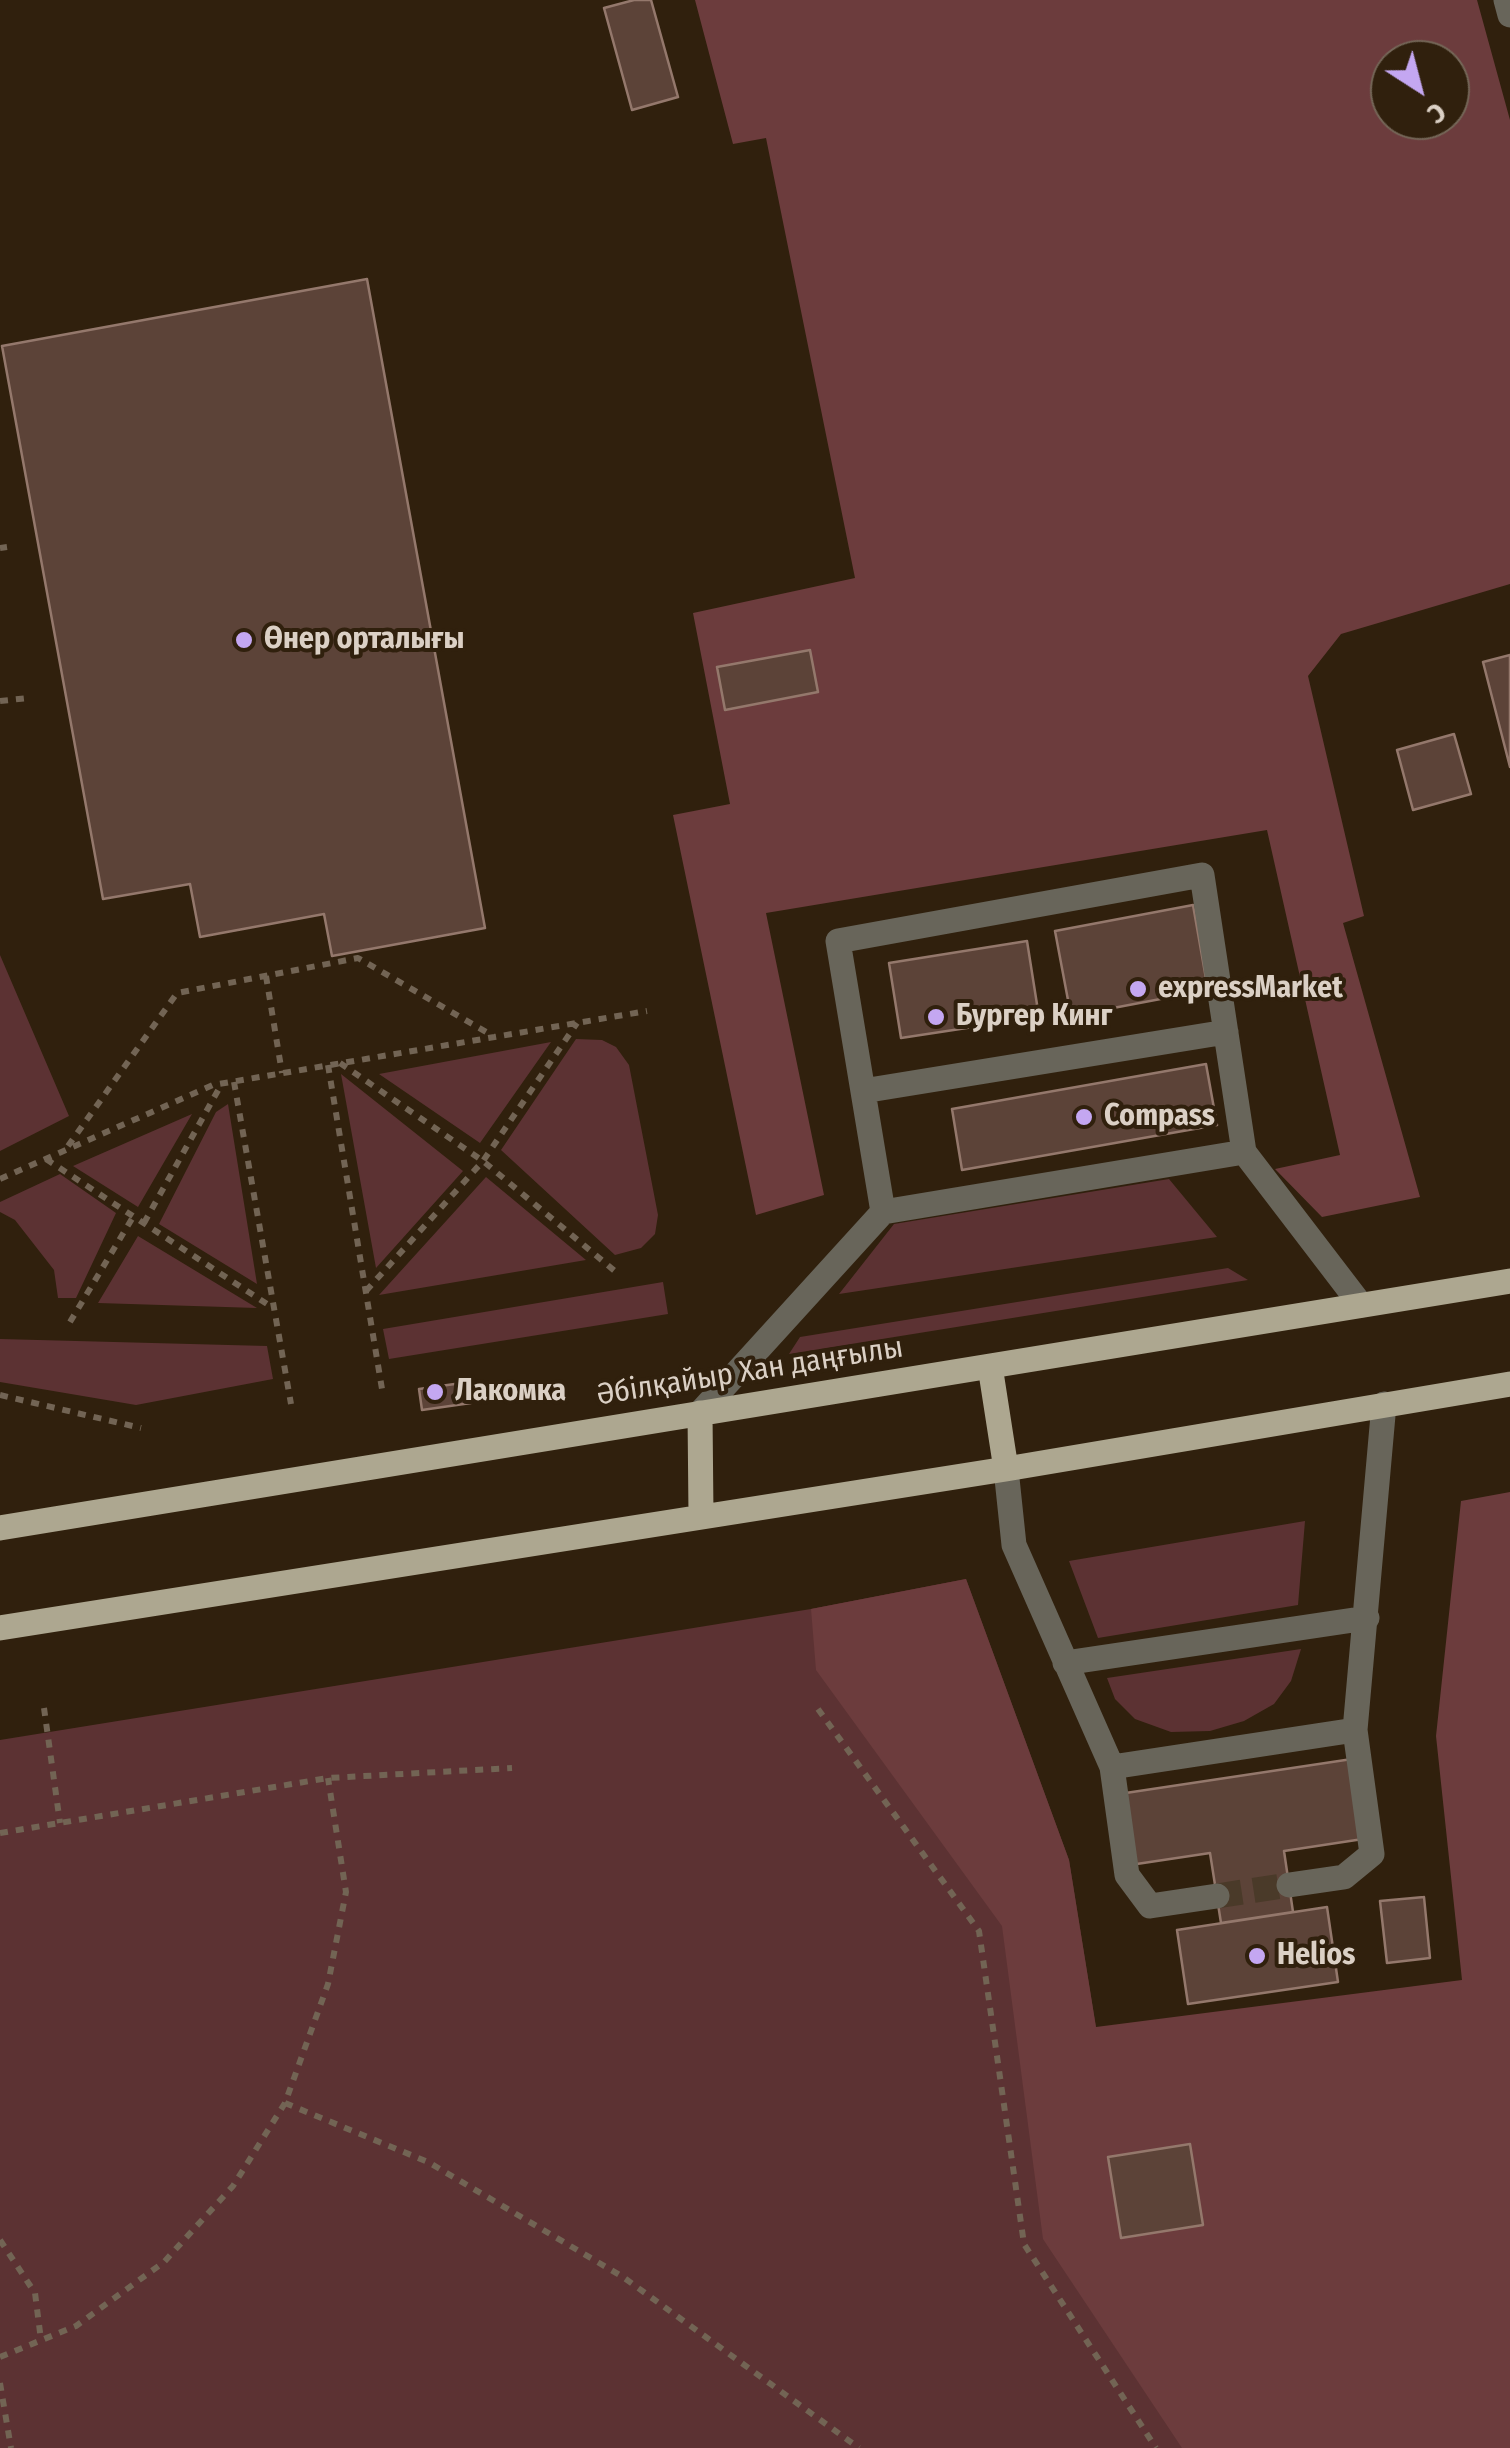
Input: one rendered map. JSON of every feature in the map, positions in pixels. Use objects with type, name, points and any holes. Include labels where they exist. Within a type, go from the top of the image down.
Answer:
[{"type":"main road","name":"Әбілқайыр Хан даңғылы","points":[[0,1528],[1510,1281]]},
{"type":"main road","points":[[990,1366],[1006,1469]]},
{"type":"main road","points":[[0,1628],[701,1514],[1006,1469],[1510,1384]]},
{"type":"main road","points":[[700,1413],[701,1514]]},
{"type":"lane","points":[[1506,0],[1510,15]]},
{"type":"lane","points":[[883,1212],[838,941],[1202,875],[1244,1152],[1361,1305]]},
{"type":"lane","points":[[862,1092],[1226,1032]]},
{"type":"lane","points":[[700,1413],[883,1212],[1244,1152]]},
{"type":"lane","points":[[1289,1885],[1344,1877],[1372,1854],[1356,1730],[1384,1404]]},
{"type":"lane","points":[[1006,1469],[1014,1545],[1112,1767],[1127,1875],[1150,1906],[1217,1896]]},
{"type":"lane","points":[[1065,1663],[1367,1618]]},
{"type":"lane","points":[[1112,1767],[1356,1730]]},
{"type":"path","points":[[0,701],[28,698]]},
{"type":"path","points":[[66,1149],[177,993],[358,958],[494,1037]]},
{"type":"path","points":[[266,976],[282,1074]]},
{"type":"path","points":[[0,1179],[222,1084],[647,1011]]},
{"type":"path","points":[[366,1291],[483,1160],[578,1022]]},
{"type":"path","points":[[340,1063],[483,1160],[616,1272]]},
{"type":"path","points":[[328,1066],[382,1389]]},
{"type":"path","points":[[234,1082],[291,1404]]},
{"type":"path","points":[[144,1223],[222,1084]]},
{"type":"path","points":[[46,1159],[274,1309]]},
{"type":"path","points":[[70,1322],[133,1217]]},
{"type":"path","points":[[0,1396],[140,1428]]},
{"type":"path","points":[[44,1708],[60,1823]]},
{"type":"path","points":[[818,1709],[978,1931],[1024,2244],[1156,2448]]},
{"type":"path","points":[[0,1833],[328,1778],[512,1768]]},
{"type":"path","points":[[0,2357],[76,2326],[164,2262],[233,2186],[286,2103],[328,1984],[346,1892],[328,1778]]},
{"type":"path","points":[[286,2103],[428,2162],[623,2277],[860,2448]]},
{"type":"path","points":[[0,2240],[35,2293],[41,2340]]},
{"type":"path","points":[[0,2382],[11,2448]]},
{"type":"shaded area","points":[[695,0],[1477,0],[1510,120],[1510,584],[1341,634],[1308,676],[1364,916],[1343,923],[1420,1197],[1322,1217],[1275,1169],[1340,1155],[1267,830],[766,913],[824,1195],[756,1215],[673,815],[730,804],[693,613],[855,578],[766,138],[733,144]]},
{"type":"shaded area","points":[[0,955],[69,1116],[0,1151]]},
{"type":"shaded area","points":[[576,1039],[602,1040],[616,1047],[629,1065],[658,1215],[655,1234],[641,1248],[615,1255],[501,1150]]},
{"type":"shaded area","points":[[551,1042],[480,1143],[379,1074]]},
{"type":"shaded area","points":[[341,1074],[463,1171],[376,1268]]},
{"type":"shaded area","points":[[228,1104],[257,1284],[159,1224],[216,1112]]},
{"type":"shaded area","points":[[192,1114],[138,1207],[73,1166]]},
{"type":"shaded area","points":[[60,1174],[116,1213],[76,1298],[58,1298],[54,1270],[15,1220],[0,1212],[0,1202]]},
{"type":"shaded area","points":[[486,1177],[586,1260],[379,1295]]},
{"type":"shaded area","points":[[1169,1179],[1217,1237],[839,1294],[894,1224]]},
{"type":"shaded area","points":[[138,1236],[257,1308],[98,1303]]},
{"type":"shaded area","points":[[1228,1268],[1248,1280],[789,1354],[800,1337]]},
{"type":"shaded area","points":[[663,1282],[668,1314],[389,1359],[383,1329]]},
{"type":"shaded area","points":[[0,1339],[267,1346],[273,1379],[136,1405],[0,1382]]},
{"type":"shaded area","points":[[1510,1492],[1510,2448],[1182,2448],[1043,2239],[1002,1926],[816,1670],[811,1609],[966,1579],[1069,1860],[1096,2027],[1462,1980],[1436,1736],[1461,1501]]},
{"type":"shaded area","points":[[1305,1521],[1298,1605],[1098,1638],[1069,1561]]},
{"type":"shaded area","points":[[966,1579],[1069,1860],[1096,2028],[1497,1976],[1510,2448],[0,2448],[0,1740],[811,1609]]},
{"type":"shaded area","points":[[1301,1649],[1291,1681],[1274,1704],[1244,1721],[1210,1731],[1171,1732],[1135,1719],[1115,1699],[1107,1678]]},
{"type":"building","points":[[651,0],[678,97],[632,110],[604,8]]},
{"type":"building","name":"Өнер орталығы","points":[[367,279],[485,928],[332,956],[324,914],[200,937],[190,884],[103,899],[2,346]]},
{"type":"building","points":[[810,650],[818,692],[725,710],[717,667]]},
{"type":"building","points":[[1510,655],[1510,767],[1483,662]]},
{"type":"building","points":[[1454,734],[1471,794],[1413,810],[1397,750]]},
{"type":"building","points":[[1193,905],[1208,990],[1071,1016],[1055,931]]},
{"type":"building","points":[[1027,941],[1039,1017],[901,1038],[889,963]]},
{"type":"building","name":"Compass","points":[[1206,1064],[1217,1125],[962,1170],[952,1109]]},
{"type":"building","points":[[469,1382],[471,1403],[422,1410],[419,1389]]},
{"type":"building","points":[[1352,1759],[1363,1839],[1284,1851],[1293,1912],[1221,1923],[1210,1853],[1130,1865],[1119,1794]]},
{"type":"building","points":[[1424,1897],[1430,1958],[1387,1963],[1380,1901]]},
{"type":"building","name":"Helios","points":[[1327,1907],[1338,1982],[1188,2004],[1177,1930]]},
{"type":"building","points":[[1190,2144],[1203,2225],[1121,2238],[1108,2157]]},
{"type":"tunnel","points":[[1217,1896],[1289,1885]]},
{"type":"place","name":"Өнер орталығы","points":[[244,640]]},
{"type":"place","name":"expressMarket","points":[[1138,989]]},
{"type":"place","name":"Бургер Кинг","points":[[936,1017]]},
{"type":"place","name":"Compass","points":[[1084,1117]]},
{"type":"place","name":"Лакомка","points":[[435,1392]]},
{"type":"place","name":"Helios","points":[[1257,1956]]}]
